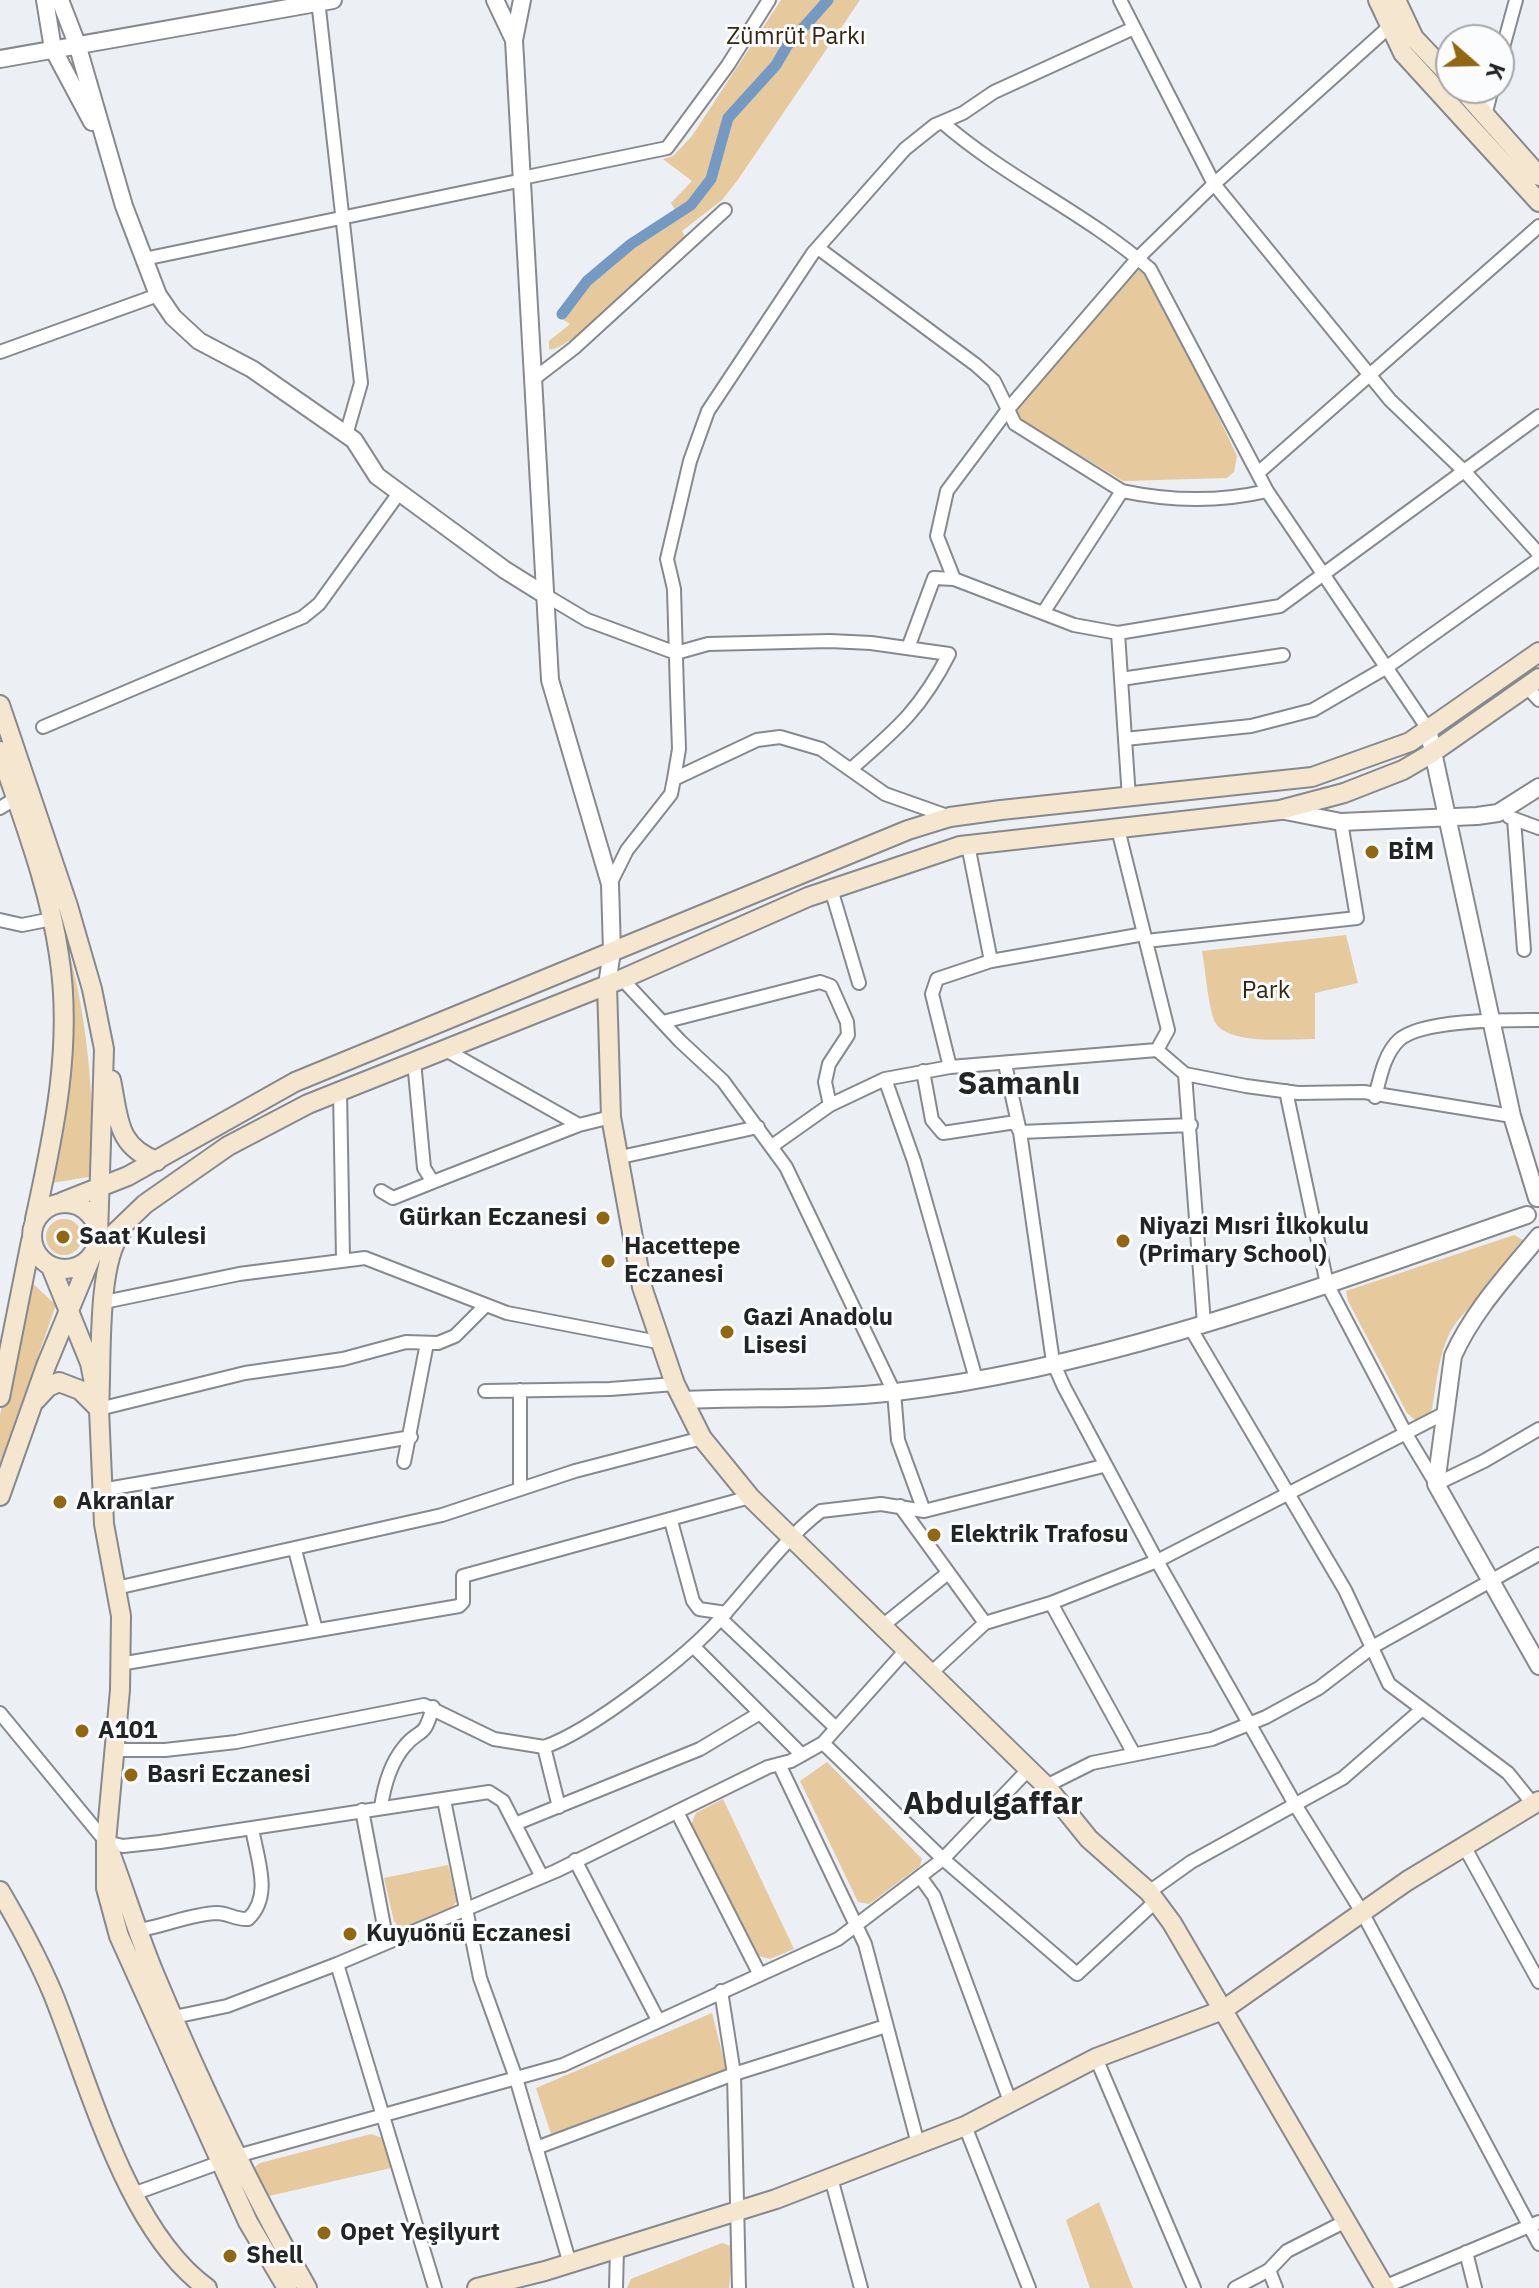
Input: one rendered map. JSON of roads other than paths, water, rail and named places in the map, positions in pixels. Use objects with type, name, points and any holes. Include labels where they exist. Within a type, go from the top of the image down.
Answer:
[{"type":"main road","points":[[1378,0],[1403,53],[1539,202]]},
{"type":"main road","points":[[1396,0],[1414,38],[1435,59]]},
{"type":"main road","points":[[1475,104],[1539,176]]},
{"type":"main road","points":[[35,1219],[51,1205],[101,1189],[157,1161],[295,1082],[837,857],[950,817],[1312,777],[1410,742],[1539,652]]},
{"type":"main road","points":[[51,1267],[74,1268],[145,1204],[228,1146],[340,1091],[614,982],[831,889],[968,845],[1280,810],[1344,793],[1403,770],[1535,688]]},
{"type":"main road","points":[[0,705],[68,906],[92,989],[123,1134],[130,1148],[157,1161]]},
{"type":"main road","points":[[0,751],[8,803],[52,919],[61,970],[61,1074],[54,1130],[6,1352],[0,1397]]},
{"type":"main road","points":[[614,982],[611,1117],[616,1158],[642,1287],[658,1342],[702,1438],[750,1497],[1027,1771],[1046,1786],[1089,1839],[1152,1896],[1258,2067],[1384,2288]]},
{"type":"main road","points":[[0,1495],[98,1235],[104,1049]]},
{"type":"main road","points":[[62,1202],[83,1207],[96,1224],[98,1235]]},
{"type":"main road","points":[[145,1204],[115,1240],[109,1258],[104,1302],[99,1409],[101,1490],[121,1616],[106,1842],[106,1888],[119,1936],[229,2159],[307,2288]]},
{"type":"main road","points":[[31,1241],[35,1252],[51,1267],[69,1311],[90,1363],[99,1409]]},
{"type":"main road","points":[[33,1403],[48,1387],[59,1382],[80,1390],[99,1409]]},
{"type":"main road","points":[[477,2288],[570,2264],[831,2178],[965,2126],[1096,2058],[1223,2010],[1362,1912],[1536,1802]]},
{"type":"main road","points":[[106,1842],[229,2159],[248,2222],[287,2288]]},
{"type":"main road","points":[[0,1891],[38,1960],[133,2194],[183,2266],[207,2288]]},
{"type":"street","points":[[45,0],[53,49],[103,140]]},
{"type":"street","points":[[60,0],[77,44],[103,140],[144,259],[158,295],[173,317],[199,341],[252,369],[354,440],[377,476],[399,493],[505,570],[587,620],[676,653],[708,644],[742,642],[871,643],[949,654],[930,692],[910,717],[851,769]]},
{"type":"street","points":[[495,0],[514,40]]},
{"type":"street","points":[[522,0],[514,40],[550,680],[610,884],[614,982],[663,1022],[723,1081],[772,1146],[794,1182],[894,1392],[898,1440],[924,1511]]},
{"type":"street","points":[[144,259],[341,221],[667,148],[728,65],[769,0]]},
{"type":"street","points":[[1120,0],[1214,184],[1369,376],[1466,473],[1539,556],[1387,667],[1313,710],[1251,726],[1125,739]]},
{"type":"street","points":[[1509,24],[1516,0]]},
{"type":"street","points":[[0,59],[323,1],[341,221],[361,383],[346,435]]},
{"type":"street","points":[[954,579],[937,536],[947,491],[1009,408],[1138,258],[1214,184],[1389,27]]},
{"type":"street","points":[[610,884],[627,850],[671,794],[679,749],[674,589],[667,559],[690,461],[708,411],[818,248],[905,149],[942,122],[994,92],[1134,28]]},
{"type":"street","points":[[1485,116],[1488,104]]},
{"type":"street","points":[[942,122],[971,148],[1150,269],[1267,491],[1428,729],[1494,1021],[1512,1116],[1538,1198],[1529,1205],[1527,1215],[1531,1224],[1539,1228]]},
{"type":"street","points":[[535,378],[574,348],[725,210]]},
{"type":"street","points":[[1258,473],[1539,226]]},
{"type":"street","points":[[818,248],[994,381],[1015,424],[1122,491],[1159,499],[1247,496],[1267,491]]},
{"type":"street","points":[[0,352],[158,295]]},
{"type":"street","points":[[908,648],[934,578],[954,579],[1074,625],[1118,633],[1280,606],[1466,473],[1539,416]]},
{"type":"street","points":[[1043,613],[1122,491]]},
{"type":"street","points":[[43,727],[303,617],[319,604],[399,493]]},
{"type":"street","points":[[1118,633],[1129,798]]},
{"type":"street","points":[[1121,679],[1283,655]]},
{"type":"street","points":[[674,779],[757,740],[780,737],[821,749],[885,794],[950,817]]},
{"type":"street","points":[[1506,816],[1539,787]]},
{"type":"street","points":[[1280,810],[1341,822],[1506,816],[1539,828]]},
{"type":"street","points":[[1506,816],[1524,950]]},
{"type":"street","points":[[950,1067],[932,994],[933,984],[945,975],[991,961],[1145,938],[1357,918],[1341,822]]},
{"type":"street","points":[[1118,829],[1168,1030],[1157,1050]]},
{"type":"street","points":[[968,845],[991,961]]},
{"type":"street","points":[[831,889],[859,983]]},
{"type":"street","points":[[0,920],[22,925],[52,919]]},
{"type":"street","points":[[663,1022],[820,982],[831,986],[847,1022],[848,1035],[829,1064],[825,1082],[830,1105]]},
{"type":"street","points":[[1375,1097],[1384,1064],[1400,1039],[1436,1026],[1539,1020]]},
{"type":"street","points":[[444,1049],[579,1125]]},
{"type":"street","points":[[772,1146],[830,1105],[885,1079],[950,1067],[1157,1050],[1185,1074],[1286,1091],[1364,1092],[1375,1097],[1512,1116]]},
{"type":"street","points":[[414,1061],[424,1168],[433,1182]]},
{"type":"street","points":[[1005,1064],[1018,1127],[1053,1362],[1103,1466],[1296,1806],[1362,1912],[1535,2224],[1539,2244]]},
{"type":"street","points":[[923,1071],[932,1120],[943,1133],[1018,1127],[1191,1125]]},
{"type":"street","points":[[1185,1074],[1191,1125],[1198,1326],[1287,1496],[1345,1590],[1374,1646],[1389,1684],[1420,1711],[1508,1773],[1536,1802]]},
{"type":"street","points":[[885,1079],[914,1161],[976,1379]]},
{"type":"street","points":[[340,1091],[343,1258]]},
{"type":"street","points":[[1286,1091],[1327,1284],[1406,1434],[1539,1666]]},
{"type":"street","points":[[381,1191],[393,1198],[579,1125],[611,1117]]},
{"type":"street","points":[[616,1158],[758,1127]]},
{"type":"street","points":[[485,1391],[894,1392],[976,1379],[1198,1326],[1527,1215]]},
{"type":"street","points":[[1436,1484],[1453,1356],[1462,1336],[1539,1236]]},
{"type":"street","points":[[104,1302],[343,1258],[376,1260],[485,1306],[534,1320],[658,1342]]},
{"type":"street","points":[[99,1409],[245,1373],[343,1359],[406,1342],[438,1343],[455,1336],[485,1306]]},
{"type":"street","points":[[404,1462],[427,1343]]},
{"type":"street","points":[[520,1390],[520,1489]]},
{"type":"street","points":[[930,1674],[985,1623],[1051,1603],[1157,1561],[1443,1414]]},
{"type":"street","points":[[1436,1484],[1539,1429]]},
{"type":"street","points":[[101,1490],[411,1437]]},
{"type":"street","points":[[116,1588],[442,1515],[520,1489],[702,1438]]},
{"type":"street","points":[[113,1750],[165,1750],[236,1742],[411,1706],[433,1707],[494,1739],[544,1747],[634,1692],[693,1646],[811,1518],[830,1508],[881,1504],[924,1511],[1103,1466]]},
{"type":"street","points":[[120,1664],[459,1606],[463,1602],[463,1576],[750,1497]]},
{"type":"street","points":[[900,1506],[985,1623]]},
{"type":"street","points":[[671,1521],[693,1601],[699,1609],[723,1616],[836,1728]]},
{"type":"street","points":[[295,1550],[316,1630]]},
{"type":"street","points":[[1046,1786],[1092,1763],[1212,1739],[1250,1723],[1319,1688],[1374,1646],[1490,1578],[1539,1554]]},
{"type":"street","points":[[881,1627],[948,1573]]},
{"type":"street","points":[[1051,1603],[1134,1754]]},
{"type":"street","points":[[693,1646],[802,1755]]},
{"type":"street","points":[[174,2017],[227,2006],[337,1964],[542,1877],[802,1755],[823,1743],[905,1651]]},
{"type":"street","points":[[381,1807],[394,1765],[406,1744],[426,1731],[433,1707]]},
{"type":"street","points":[[823,1743],[943,1859],[1077,1974],[1152,1896],[1191,1862],[1296,1806],[1369,1759],[1420,1711]]},
{"type":"street","points":[[0,1713],[19,1731],[106,1842],[123,1846],[495,1793],[503,1801],[542,1877]]},
{"type":"street","points":[[515,1824],[712,1744],[760,1713]]},
{"type":"street","points":[[544,1747],[559,1807]]},
{"type":"street","points":[[779,1764],[858,1926],[918,2144]]},
{"type":"street","points":[[133,2194],[229,2159],[563,2065],[838,1939],[943,1859],[1027,1771]]},
{"type":"street","points":[[444,1800],[480,1978],[516,2078],[570,2264]]},
{"type":"street","points":[[362,1810],[387,1942]]},
{"type":"street","points":[[677,1812],[759,1973]]},
{"type":"street","points":[[139,1930],[199,1914],[222,1912],[235,1920],[248,1919],[260,1908],[263,1895],[252,1828]]},
{"type":"street","points":[[1464,1846],[1535,1964],[1539,1982]]},
{"type":"street","points":[[575,1860],[658,2020]]},
{"type":"street","points":[[921,1878],[934,1896],[1011,2104]]},
{"type":"street","points":[[337,1964],[435,2288]]},
{"type":"street","points":[[721,1991],[734,2074],[740,2210],[739,2288]]},
{"type":"street","points":[[536,2148],[734,2074],[886,2026]]},
{"type":"street","points":[[1096,2058],[1194,2288]]},
{"type":"street","points":[[965,2126],[1029,2288]]},
{"type":"street","points":[[831,2178],[861,2288]]},
{"type":"street","points":[[1235,2288],[1269,2270],[1287,2251],[1344,2222]]},
{"type":"street","points":[[1384,2288],[1535,2224]]},
{"type":"street","points":[[616,2288],[617,2249]]},
{"type":"street","points":[[1466,2252],[1475,2288]]},
{"type":"street","points":[[1269,2270],[1276,2288]]},
{"type":"waterway","points":[[562,314],[587,281],[631,244],[691,205],[711,179],[728,118],[828,0]]},
{"type":"place","name":"BİM","points":[[1372,852]]},
{"type":"place","name":"Gürkan Eczanesi","points":[[603,1218]]},
{"type":"place","name":"Saat Kulesi","points":[[63,1237]]},
{"type":"place","name":"Niyazi Mısri İlkokulu (Primary School)","points":[[1123,1241]]},
{"type":"place","name":"Hacettepe Eczanesi","points":[[608,1261]]},
{"type":"place","name":"Gazi Anadolu Lisesi","points":[[727,1332]]},
{"type":"place","name":"Akranlar","points":[[60,1502]]},
{"type":"place","name":"Elektrik Trafosu","points":[[934,1535]]},
{"type":"place","name":"A101","points":[[82,1731]]},
{"type":"place","name":"Basri Eczanesi","points":[[131,1775]]},
{"type":"place","name":"Kuyuönü Eczanesi","points":[[350,1934]]},
{"type":"place","name":"Opet Yeşilyurt","points":[[324,2233]]},
{"type":"place","name":"Shell","points":[[230,2256]]},
{"type":"district","name":"Samanlı","points":[[1019,1085]]},
{"type":"district","name":"Abdulgaffar","points":[[993,1805]]},
{"type":"park label","name":"Zümrüt Parkı","points":[[796,37]]},
{"type":"park label","name":"Park","points":[[1266,991]]}]
